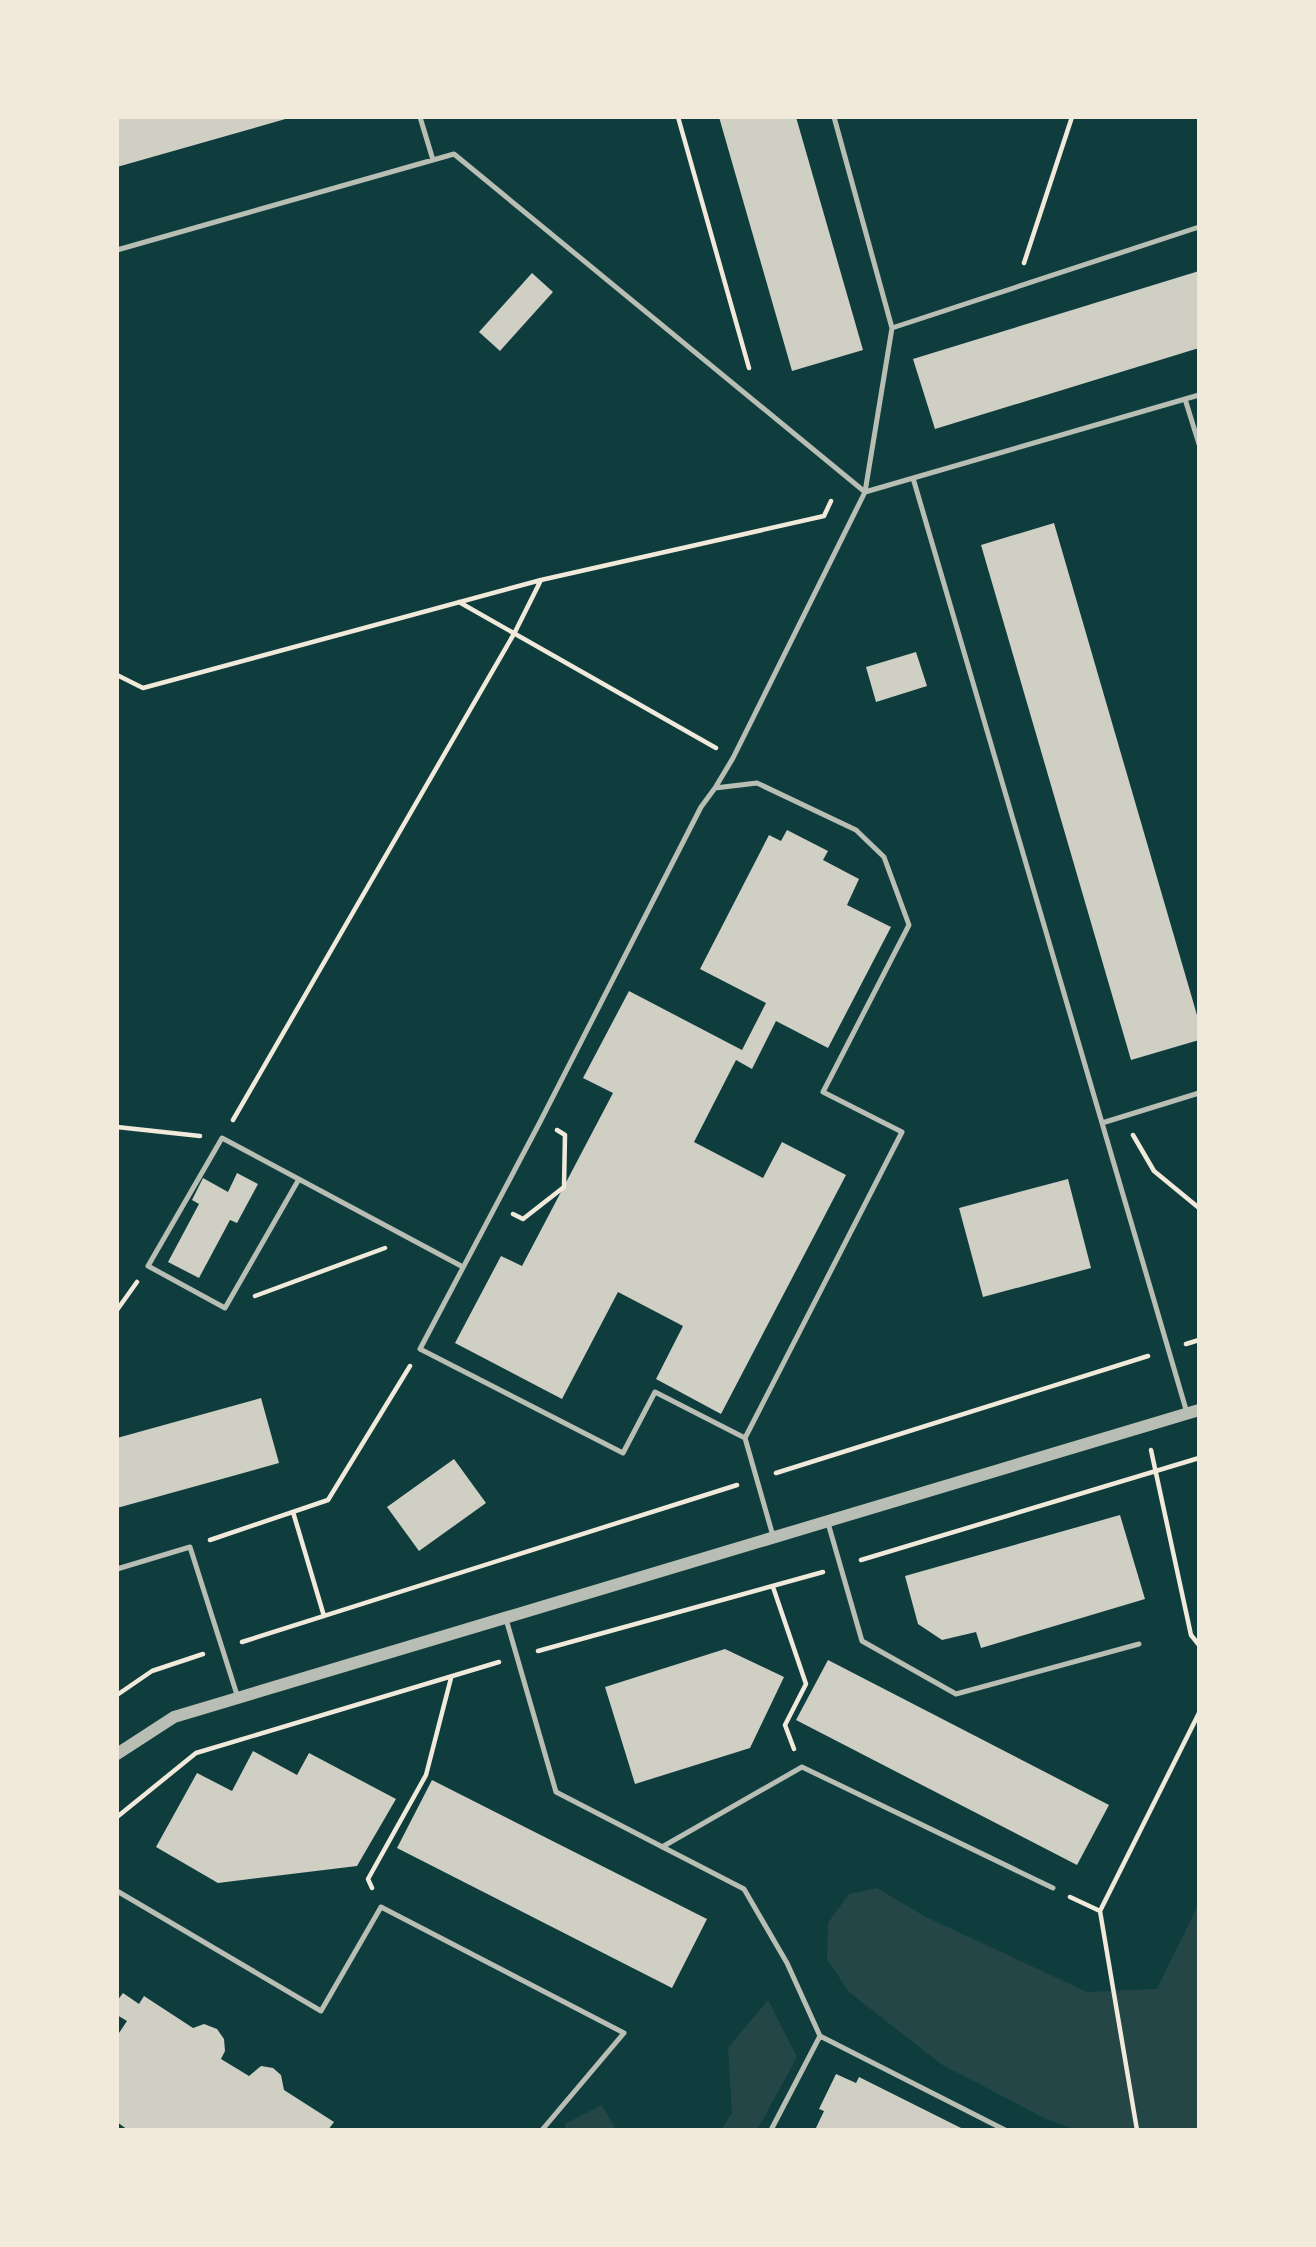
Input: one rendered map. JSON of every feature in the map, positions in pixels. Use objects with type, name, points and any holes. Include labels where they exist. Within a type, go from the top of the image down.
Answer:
[{"type":"street","points":[[117,1754],[174,1717],[1193,1412]]},
{"type":"lane","points":[[420,117],[433,160]]},
{"type":"lane","points":[[745,1438],[655,1392],[623,1453],[419,1349],[701,807],[733,758],[865,492],[892,328],[834,117]]},
{"type":"lane","points":[[117,250],[454,154],[865,492]]},
{"type":"lane","points":[[892,328],[1199,227]]},
{"type":"lane","points":[[865,492],[1199,396]]},
{"type":"lane","points":[[1185,399],[1199,444]]},
{"type":"lane","points":[[913,478],[1168,1349],[1193,1412]]},
{"type":"lane","points":[[715,788],[757,783],[856,830],[884,857],[909,925],[823,1092],[902,1132],[745,1438],[774,1539]]},
{"type":"lane","points":[[1102,1123],[1199,1093]]},
{"type":"lane","points":[[299,1179],[225,1307],[148,1266],[222,1138],[299,1179],[409,1240],[464,1267]]},
{"type":"lane","points":[[828,1522],[862,1641],[956,1694],[1139,1644]]},
{"type":"lane","points":[[117,1569],[190,1547],[238,1698]]},
{"type":"lane","points":[[506,1619],[556,1792],[744,1889],[787,1963],[820,2036],[1005,2130]]},
{"type":"lane","points":[[662,1847],[802,1767],[1053,1888]]},
{"type":"lane","points":[[117,1891],[321,2011],[381,1907],[624,2033],[542,2130]]},
{"type":"lane","points":[[771,2130],[820,2036]]},
{"type":"path","points":[[678,117],[760,406]]},
{"type":"path","points":[[1016,287],[1072,117]]},
{"type":"path","points":[[117,676],[143,688],[541,580],[824,516],[831,501]]},
{"type":"path","points":[[117,1127],[222,1138],[515,632],[541,580]]},
{"type":"path","points":[[458,602],[733,758]]},
{"type":"path","points":[[1122,1117],[1154,1171],[1199,1208]]},
{"type":"path","points":[[523,1219],[564,1187],[565,1135]]},
{"type":"path","points":[[225,1307],[409,1240]]},
{"type":"path","points":[[117,1310],[148,1266]]},
{"type":"path","points":[[117,1695],[152,1671],[222,1648],[1199,1340]]},
{"type":"path","points":[[190,1547],[328,1500],[419,1349]]},
{"type":"path","points":[[1144,1426],[1157,1469],[1191,1635],[1199,1645]]},
{"type":"path","points":[[117,1817],[197,1753],[517,1657],[773,1587],[1199,1458]]},
{"type":"path","points":[[293,1512],[324,1616]]},
{"type":"path","points":[[218,1528],[220,1537]]},
{"type":"path","points":[[773,1587],[806,1684],[785,1725],[802,1767]]},
{"type":"path","points":[[381,1907],[368,1879],[426,1775],[451,1677]]},
{"type":"path","points":[[1137,2130],[1100,1911],[1199,1713]]},
{"type":"path","points":[[1053,1888],[1100,1911]]},
{"type":"shaded area","points":[[877,1888],[926,1917],[1087,1992],[1157,1989],[1199,1903],[1199,2130],[1076,2130],[1046,2119],[941,2064],[849,1992],[827,1959],[828,1923],[849,1894]]},
{"type":"shaded area","points":[[768,2000],[797,2057],[757,2130],[721,2130],[732,2113],[728,2048]]},
{"type":"shaded area","points":[[602,2105],[616,2130],[566,2130],[565,2124]]},
{"type":"building","points":[[117,117],[289,117],[289,118],[117,167]]},
{"type":"building","points":[[719,117],[796,117],[863,350],[792,371]]},
{"type":"building","points":[[1199,271],[1199,348],[935,429],[913,359]]},
{"type":"building","points":[[532,273],[553,292],[500,351],[479,332]]},
{"type":"building","points":[[1054,523],[1199,1022],[1199,1040],[1131,1060],[981,545]]},
{"type":"building","points":[[916,652],[927,686],[876,702],[866,667]]},
{"type":"building","points":[[787,830],[828,851],[823,860],[859,879],[847,905],[891,927],[828,1048],[776,1021],[752,1069],[736,1060],[694,1142],[763,1178],[782,1142],[846,1175],[721,1414],[656,1379],[683,1326],[618,1292],[562,1399],[455,1343],[501,1256],[522,1266],[613,1093],[583,1078],[629,991],[742,1050],[766,1003],[700,969],[769,835],[781,841]]},
{"type":"building","points":[[237,1173],[258,1184],[237,1223],[230,1220],[199,1278],[168,1262],[199,1204],[192,1200],[203,1178],[228,1192]]},
{"type":"building","points":[[1068,1179],[1091,1268],[983,1297],[959,1208]]},
{"type":"building","points":[[261,1398],[279,1463],[117,1508],[117,1438]]},
{"type":"building","points":[[454,1459],[486,1503],[419,1551],[387,1507]]},
{"type":"building","points":[[1120,1515],[1145,1599],[981,1648],[976,1632],[942,1640],[918,1624],[905,1576]]},
{"type":"building","points":[[725,1649],[784,1677],[750,1748],[635,1784],[605,1687]]},
{"type":"building","points":[[828,1660],[1109,1805],[1077,1865],[796,1720]]},
{"type":"building","points":[[253,1751],[297,1775],[309,1753],[396,1799],[357,1866],[218,1883],[156,1847],[197,1773],[232,1791]]},
{"type":"building","points":[[432,1780],[707,1919],[672,1988],[397,1848]]},
{"type":"building","points":[[123,1993],[139,2004],[144,1996],[193,2028],[204,2024],[217,2029],[224,2039],[225,2051],[221,2059],[249,2076],[261,2066],[273,2068],[281,2075],[284,2090],[334,2122],[328,2130],[128,2130],[117,2122],[117,2036],[127,2021],[117,2015],[117,2001]]},
{"type":"building","points":[[836,2074],[856,2083],[859,2077],[965,2130],[815,2130],[824,2111],[819,2109]]}]
